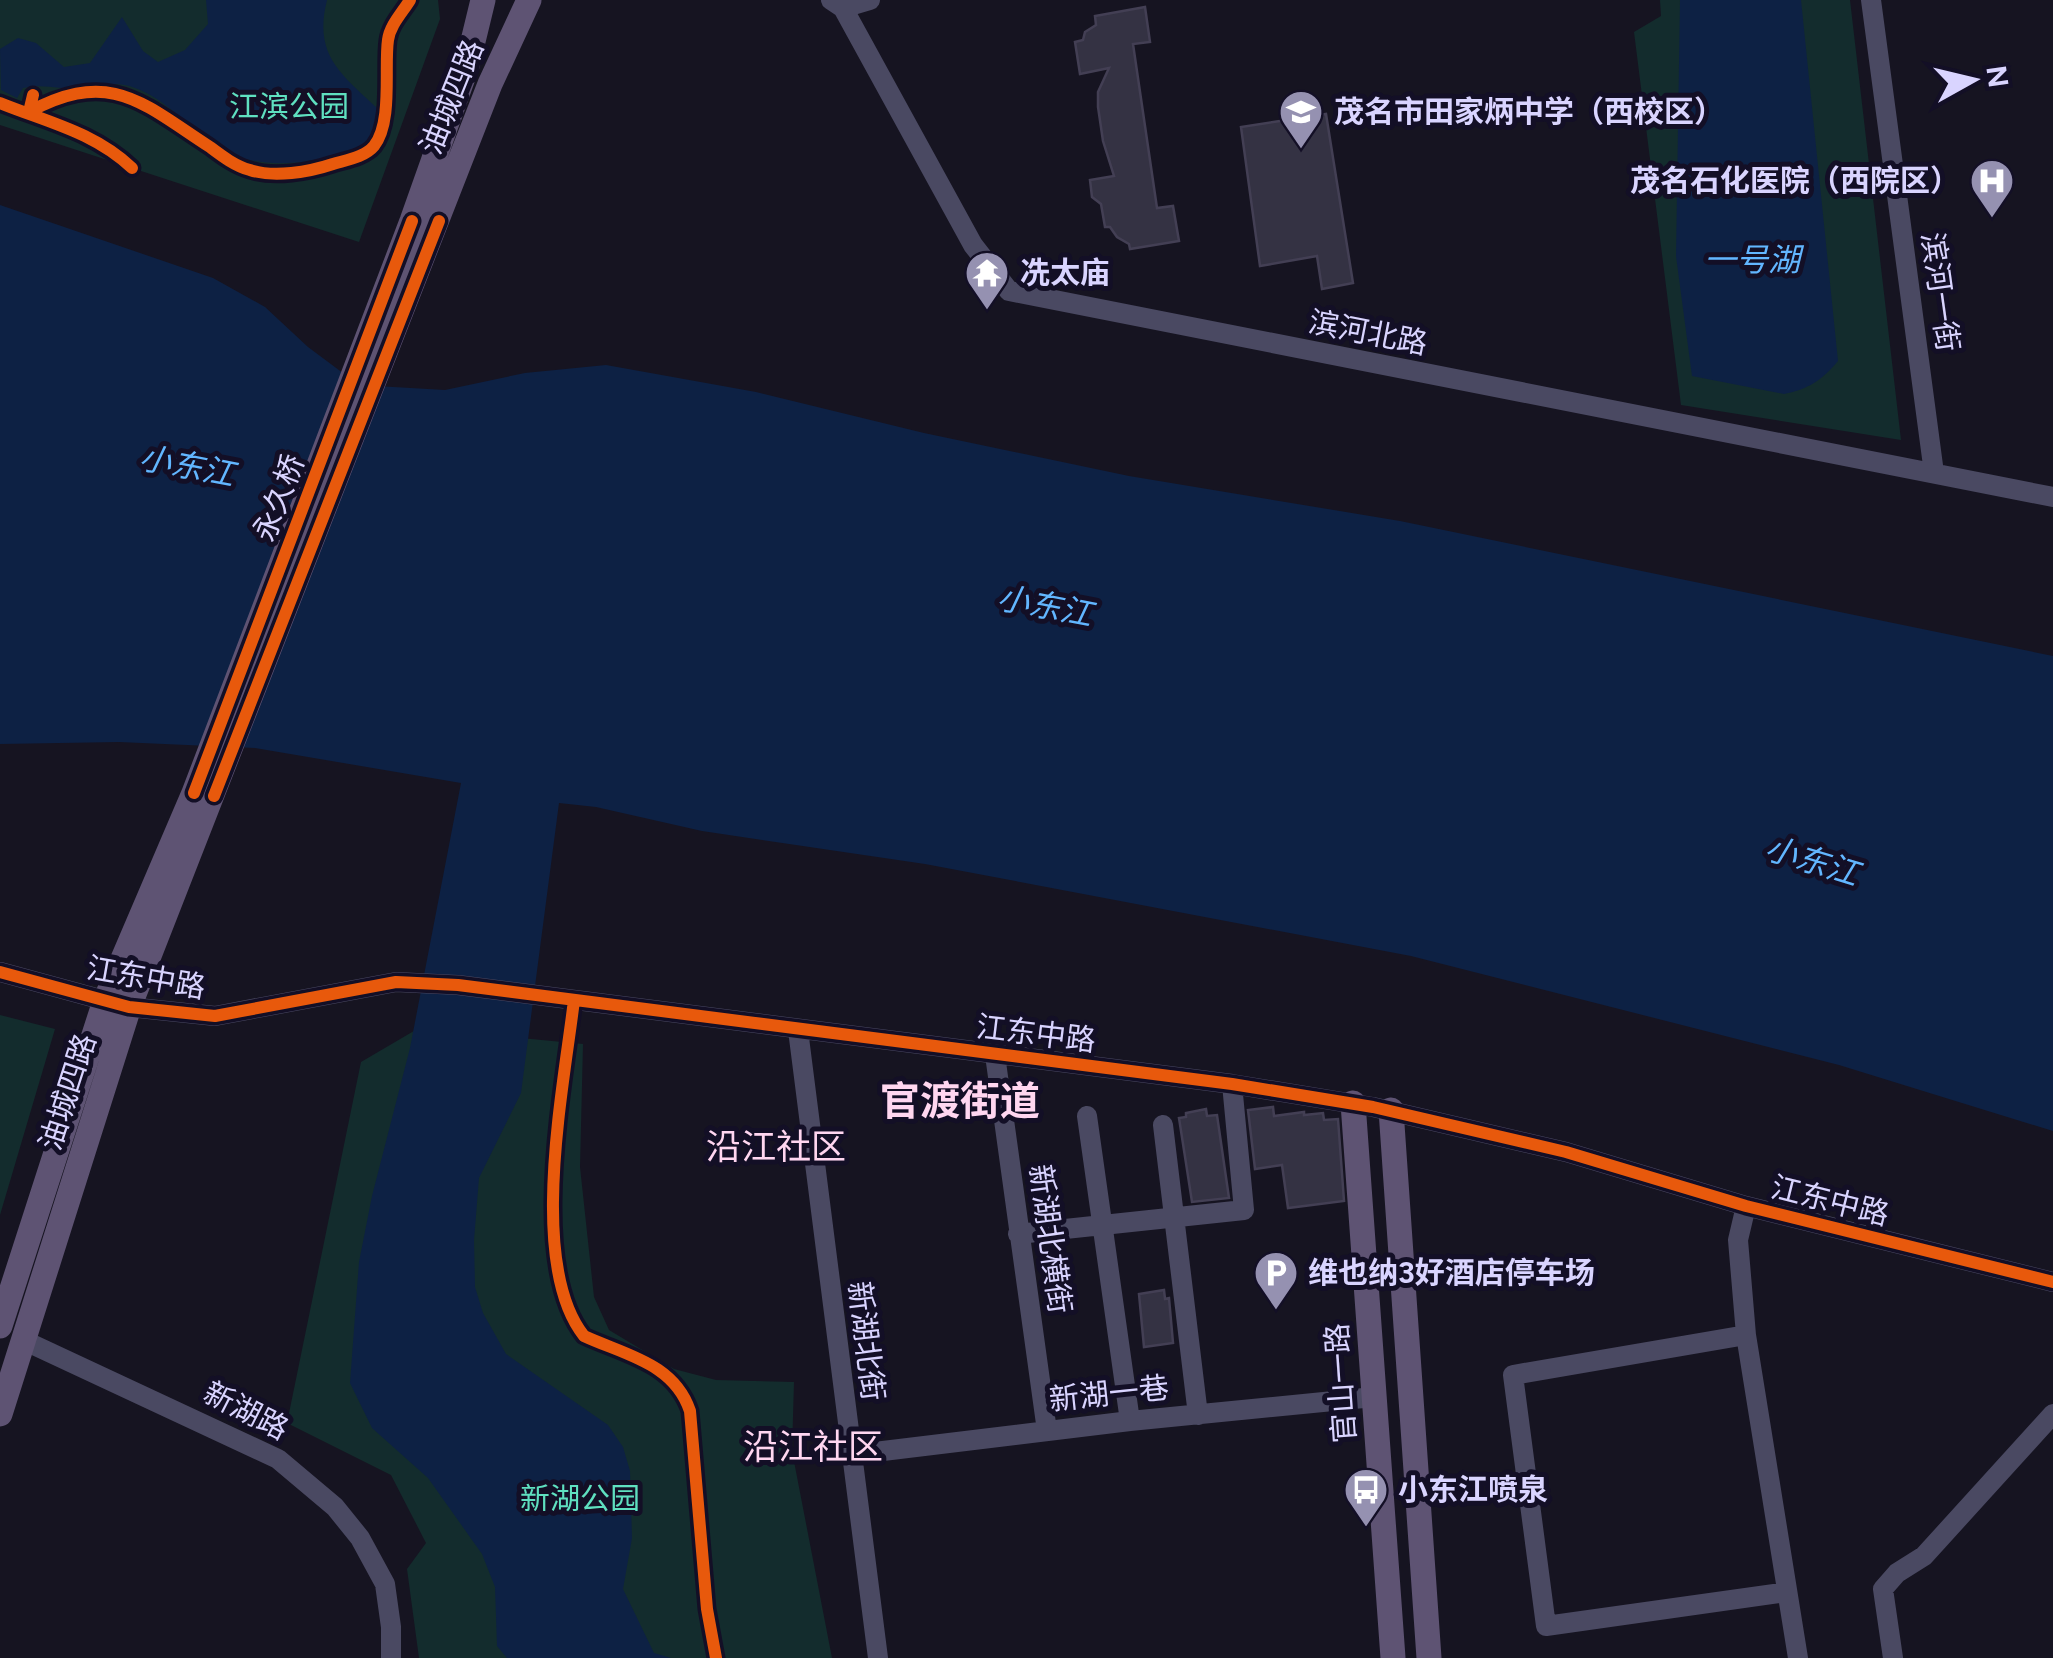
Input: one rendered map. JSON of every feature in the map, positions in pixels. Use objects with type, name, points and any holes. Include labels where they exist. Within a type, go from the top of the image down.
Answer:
[{"type":"main road","name":"油城四路","points":[[412,221],[467,66],[483,0]]},
{"type":"main road","name":"油城四路","points":[[438,221],[490,84],[529,0]]},
{"type":"main road","name":"永久桥","points":[[204,794],[412,221]]},
{"type":"main road","name":"永久桥","points":[[204,794],[438,221]]},
{"type":"main road","name":"油城四路","points":[[0,1326],[117,1004],[204,794]]},
{"type":"main road","name":"油城四路","points":[[0,1414],[117,1004]]},
{"type":"main road","name":"官山一路","points":[[1354,1103],[1393,1658]]},
{"type":"main road","points":[[1391,1110],[1430,1658]]},
{"type":"main road","points":[[1363,1238],[1400,1236]]},
{"type":"street","points":[[837,4],[870,0]]},
{"type":"street","name":"滨河一街","points":[[1872,0],[1934,472]]},
{"type":"street","name":"滨河北路","points":[[837,4],[973,244],[1009,291],[2053,497]]},
{"type":"street","name":"江东中路","points":[[0,972],[117,1004],[215,1016],[396,982],[458,985],[1232,1084],[1391,1110],[1566,1152],[1746,1206],[2053,1282]]},
{"type":"street","name":"新湖北街","points":[[798,1030],[878,1658]]},
{"type":"street","name":"新湖北横街","points":[[994,1054],[1046,1431]]},
{"type":"street","points":[[1018,1234],[1244,1210],[1232,1084]]},
{"type":"street","points":[[1087,1116],[1130,1421]]},
{"type":"street","points":[[1163,1125],[1198,1415]]},
{"type":"street","points":[[1746,1206],[1738,1240],[1746,1335],[1798,1658]]},
{"type":"street","points":[[1746,1335],[1512,1376],[1546,1626],[1787,1592]]},
{"type":"street","name":"新湖路","points":[[23,1340],[278,1459],[335,1507],[360,1538],[385,1584],[391,1658]]},
{"type":"street","name":"新湖一巷","points":[[850,1454],[1130,1421],[1374,1398]]},
{"type":"street","points":[[1894,1658],[1883,1589],[1897,1572],[1924,1556],[2053,1414]]},
{"type":"green space","name":"江滨公园","points":[[0,0],[438,0],[440,19],[359,242],[0,125]]},
{"type":"green space","points":[[1660,0],[1850,0],[1901,440],[1681,405],[1634,32],[1661,16]]},
{"type":"green space","points":[[0,1015],[55,1029],[0,1215]]},
{"type":"green space","name":"新湖公园","points":[[419,1028],[583,1044],[580,1167],[594,1297],[609,1330],[674,1369],[716,1380],[794,1382],[792,1451],[832,1658],[419,1658],[407,1569],[426,1543],[391,1475],[287,1423],[361,1062]]},
{"type":"water","points":[[206,0],[327,0],[324,35],[333,62],[377,108],[371,145],[313,160],[272,163],[233,155],[216,146],[157,99],[127,85],[83,89],[31,87],[23,88],[17,98],[1,90],[0,49],[18,38],[36,43],[64,67],[90,63],[122,17],[143,51],[158,62],[185,50],[208,24]]},
{"type":"water","name":"一号湖","points":[[1680,0],[1801,0],[1838,361],[1814,383],[1793,392],[1784,394],[1692,376],[1676,256]]},
{"type":"water","name":"小东江","points":[[0,205],[213,278],[265,307],[308,347],[359,385],[445,390],[525,373],[606,365],[756,392],[924,433],[1129,476],[1400,521],[2053,656],[2053,1131],[1839,1065],[1411,956],[925,864],[702,831],[596,807],[559,803],[521,1093],[479,1178],[475,1287],[483,1313],[506,1354],[608,1425],[623,1447],[630,1471],[632,1538],[623,1589],[654,1653],[671,1658],[507,1658],[497,1646],[495,1587],[482,1554],[428,1478],[372,1428],[350,1383],[359,1262],[410,1048],[461,783],[255,748],[119,742],[0,744]]},
{"type":"building","points":[[1145,7],[1150,42],[1133,44],[1157,208],[1173,206],[1179,241],[1130,249],[1110,227],[1105,227],[1101,204],[1092,197],[1090,180],[1114,176],[1098,107],[1098,92],[1109,68],[1080,74],[1075,42],[1083,40],[1085,32],[1096,25],[1095,16]]},
{"type":"building","points":[[1326,114],[1353,283],[1322,289],[1317,256],[1260,266],[1241,127]]},
{"type":"building","points":[[1273,1107],[1274,1116],[1304,1112],[1323,1113],[1324,1120],[1338,1119],[1344,1201],[1288,1208],[1282,1165],[1255,1169],[1248,1110]]},
{"type":"building","points":[[1206,1109],[1207,1116],[1217,1115],[1229,1198],[1192,1202],[1179,1118]]},
{"type":"building","points":[[1164,1290],[1165,1299],[1169,1298],[1173,1343],[1144,1347],[1139,1294]]},
{"type":"cycle path","points":[[33,95],[29,112],[82,93],[125,96],[244,168],[270,174],[324,167],[366,153],[380,136],[386,109],[389,35],[410,0]]},
{"type":"cycle path","points":[[0,103],[86,137],[132,168]]},
{"type":"cycle path","points":[[194,793],[412,221]]},
{"type":"cycle path","points":[[214,796],[439,221]]},
{"type":"cycle path","points":[[0,972],[129,1007],[215,1016],[396,982],[458,985],[1232,1084],[1373,1107],[1566,1152],[1746,1206],[2053,1282]]},
{"type":"cycle path","points":[[574,1000],[554,1173],[557,1265],[567,1304],[584,1336],[660,1371],[683,1395],[690,1411],[707,1609],[716,1658]]},
{"type":"place","name":"茂名市田家炳中学（西校区）","points":[[1301,150]]},
{"type":"place","name":"茂名石化医院（西院区）","points":[[1992,219]]},
{"type":"place","name":"冼太庙","points":[[987,311]]},
{"type":"place","name":"维也纳3好酒店停车场","points":[[1276,1311]]},
{"type":"place","name":"小东江喷泉","points":[[1366,1528]]},
{"type":"district","name":"官渡街道","points":[[960,1101]]},
{"type":"district","name":"沿江社区","points":[[776,1147]]},
{"type":"district","name":"沿江社区","points":[[813,1447]]}]
